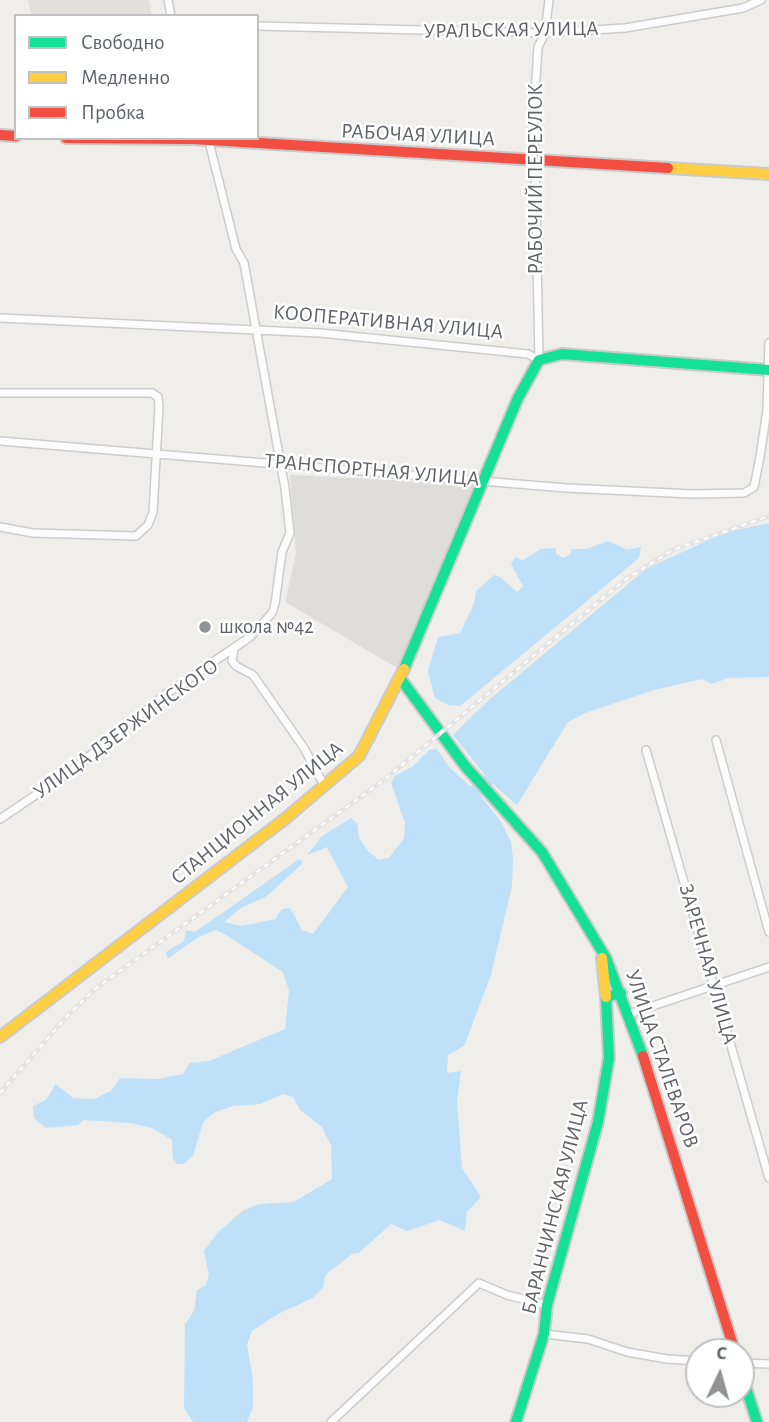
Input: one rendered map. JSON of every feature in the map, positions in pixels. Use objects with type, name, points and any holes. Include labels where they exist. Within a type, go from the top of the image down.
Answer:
[{"type":"street","name":"РАБОЧИЙ ПЕРЕУЛОК","points":[[538,360],[537,162],[534,108],[538,47],[545,33],[549,0]]},
{"type":"street","name":"УРАЛЬСКАЯ УЛИЦА","points":[[259,26],[545,33],[625,28],[743,8],[761,0]]},
{"type":"street","name":"РАБОЧАЯ УЛИЦА","points":[[201,140],[769,174]]},
{"type":"street","name":"УЛИЦА ДЗЕРЖИНСКОГО","points":[[0,819],[111,742],[166,694],[212,666],[272,613],[290,522],[244,263],[236,249],[209,142]]},
{"type":"street","name":"КООПЕРАТИВНАЯ УЛИЦА","points":[[0,318],[196,329],[256,329],[528,354],[538,360],[562,354],[768,370]]},
{"type":"street","points":[[768,370],[769,343]]},
{"type":"street","name":"СТАНЦИОННАЯ УЛИЦА","points":[[0,1037],[326,787],[349,767],[365,748],[400,678],[518,398],[538,360]]},
{"type":"street","name":"ТРАНСПОРТНАЯ УЛИЦА","points":[[0,441],[484,480],[681,493],[744,493],[754,487],[760,457],[767,410],[768,370]]},
{"type":"street","points":[[0,393],[152,393],[158,397],[153,512],[148,525],[136,536],[33,533],[0,527]]},
{"type":"street","points":[[234,649],[232,661],[253,675],[304,748],[326,787]]},
{"type":"street","points":[[212,666],[236,666]]},
{"type":"street","name":"УЛИЦА СТАЛЕВАРОВ","points":[[400,678],[465,766],[551,864],[600,948],[629,1014],[731,1338]]},
{"type":"street","points":[[716,740],[769,932]]},
{"type":"street","name":"ЗАРЕЧНАЯ УЛИЦА","points":[[646,750],[769,1178]]},
{"type":"street","name":"БАРАНЧИНСКАЯ УЛИЦА","points":[[516,1422],[544,1334],[547,1304],[600,1112],[609,1058],[600,948]]},
{"type":"street","points":[[629,1014],[769,967]]},
{"type":"street","points":[[606,997],[621,993]]},
{"type":"street","points":[[331,1422],[479,1283],[507,1295],[547,1304]]},
{"type":"street","points":[[544,1334],[588,1339],[627,1352],[685,1360]]},
{"type":"shaded area","points":[[28,0],[149,0],[152,14],[31,14]]},
{"type":"shaded area","points":[[290,475],[477,484],[399,669],[285,602],[296,554]]},
{"type":"water","points":[[769,523],[769,677],[729,678],[711,684],[702,679],[654,690],[585,713],[568,722],[517,805],[493,784],[480,795],[501,822],[511,842],[513,859],[512,886],[491,975],[464,1046],[448,1055],[447,1073],[461,1071],[457,1102],[462,1168],[481,1197],[467,1212],[465,1231],[439,1220],[407,1231],[391,1224],[359,1253],[352,1254],[326,1274],[323,1287],[313,1298],[278,1314],[252,1331],[247,1344],[253,1380],[253,1407],[247,1422],[193,1422],[184,1408],[185,1324],[194,1311],[197,1290],[206,1285],[209,1275],[204,1251],[218,1232],[244,1210],[260,1204],[294,1202],[332,1179],[331,1146],[322,1127],[300,1110],[293,1097],[283,1094],[260,1104],[233,1106],[215,1112],[203,1122],[193,1156],[184,1164],[177,1164],[173,1158],[172,1140],[152,1128],[130,1123],[83,1120],[78,1125],[46,1128],[34,1118],[33,1106],[46,1100],[56,1084],[73,1098],[94,1099],[111,1091],[120,1078],[158,1079],[183,1074],[190,1063],[209,1061],[285,1029],[289,991],[283,972],[226,935],[216,930],[200,936],[167,959],[166,952],[184,941],[186,930],[195,932],[298,860],[302,860],[302,864],[267,896],[241,908],[224,922],[242,926],[275,919],[282,909],[290,908],[302,930],[313,934],[348,887],[327,847],[307,855],[322,836],[351,818],[357,823],[359,838],[368,851],[379,860],[389,858],[404,838],[405,823],[391,783],[395,776],[412,767],[429,750],[437,749],[450,768],[470,786],[475,785],[485,775],[453,735],[490,699],[646,569],[726,532]]},
{"type":"water","points":[[608,541],[628,550],[641,547],[639,558],[460,706],[448,705],[435,698],[428,671],[438,637],[460,633],[474,604],[476,591],[494,575],[517,592],[523,586],[511,564],[515,557],[523,560],[541,549],[556,548],[556,554],[563,558],[570,555],[572,549],[587,549]]},
{"type":"railway","points":[[0,1093],[68,1015],[95,989],[384,780],[626,579],[673,550],[769,516]]},
{"type":"traffic: fast","points":[[404,669],[518,398],[539,360],[562,354],[769,370]]},
{"type":"traffic: fast","points":[[400,678],[465,766],[542,852],[606,958],[643,1056]]},
{"type":"traffic: fast","points":[[516,1422],[544,1334],[547,1305],[598,1122],[609,1058],[606,997],[621,993]]},
{"type":"traffic: fast","points":[[752,1408],[757,1422]]},
{"type":"traffic: slow","points":[[668,168],[769,174]]},
{"type":"traffic: slow","points":[[0,1037],[286,818],[359,756],[404,669]]},
{"type":"traffic: slow","points":[[602,958],[606,997]]},
{"type":"traffic: jam","points":[[0,135],[14,136]]},
{"type":"traffic: jam","points":[[209,140],[668,168]]},
{"type":"traffic: jam","points":[[643,1056],[731,1338]]},
{"type":"place","name":"школа №42","points":[[205,627]]}]
